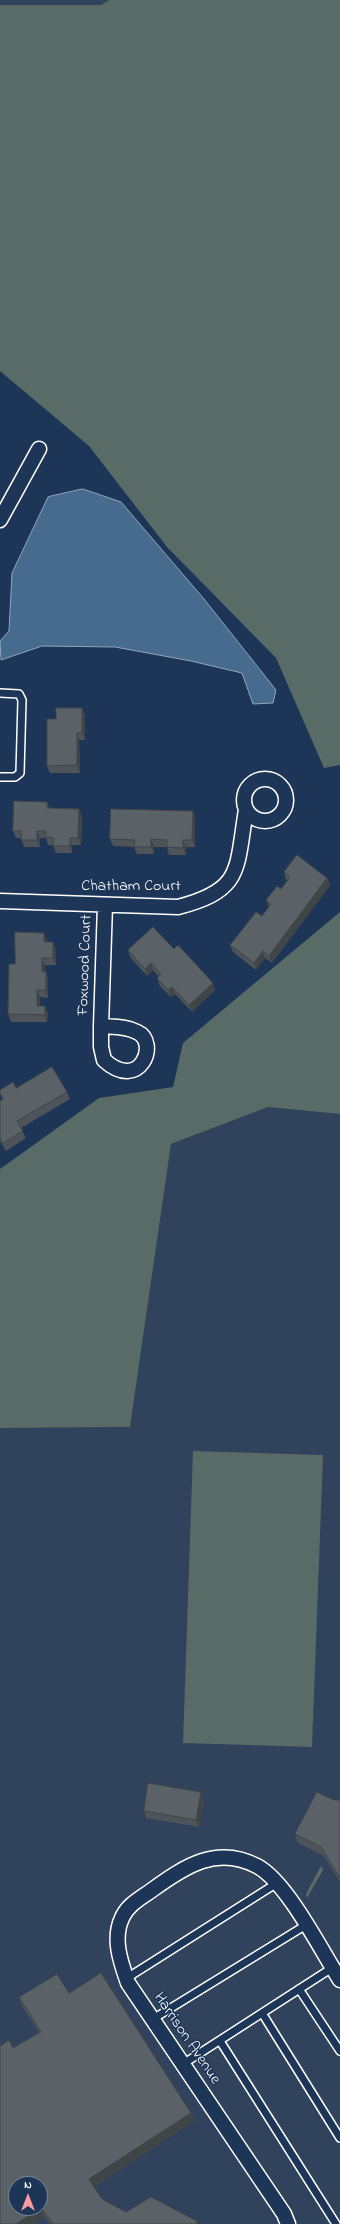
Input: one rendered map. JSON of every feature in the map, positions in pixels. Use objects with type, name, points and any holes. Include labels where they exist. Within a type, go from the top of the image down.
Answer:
[{"type":"street","points":[[0,520],[39,449]]},
{"type":"street","name":"Chatham Court","points":[[0,901],[105,906],[178,907],[201,901],[221,890],[235,873],[246,810]]},
{"type":"street","name":"Foxwood Court","points":[[101,1026],[105,906]]},
{"type":"street","name":"Harrison Avenue","points":[[288,2224],[127,1978],[120,1962],[118,1938],[121,1918],[131,1904],[183,1868],[214,1858],[236,1858],[258,1867],[283,1888],[340,1980]]},
{"type":"lane","points":[[0,693],[19,694],[22,700],[20,773],[15,777],[0,777]]},
{"type":"lane","points":[[127,1978],[276,1883]]},
{"type":"lane","points":[[153,2019],[306,1925]]},
{"type":"lane","points":[[183,2064],[332,1968]]},
{"type":"lane","points":[[299,1989],[340,2051]]},
{"type":"lane","points":[[262,2014],[340,2138]]},
{"type":"lane","points":[[220,2041],[336,2224]]},
{"type":"shaded area","points":[[0,0],[109,0],[101,5],[0,5]]},
{"type":"shaded area","points":[[83,489],[121,502],[204,599],[276,690],[273,703],[253,704],[242,673],[191,661],[115,647],[42,646],[1,660],[0,641],[9,631],[12,573],[48,497]]},
{"type":"shaded area","points":[[268,1107],[340,1114],[340,2224],[0,2224],[0,1428],[130,1427],[171,1144]]},
{"type":"green space","points":[[109,0],[340,0],[340,765],[324,768],[276,658],[167,547],[89,446],[0,371],[0,5],[101,5]]},
{"type":"green space","points":[[340,912],[340,1114],[268,1107],[171,1144],[130,1427],[0,1428],[0,1169],[99,1098],[173,1087],[183,1043]]},
{"type":"green space","points":[[193,1451],[323,1455],[312,1747],[183,1743]]},
{"type":"green space","points":[[321,1866],[323,1870],[307,1898],[307,1892]]},
{"type":"building","points":[[56,708],[82,708],[82,733],[77,733],[77,765],[47,766],[47,719],[56,719]]},
{"type":"building","points":[[14,801],[47,802],[47,808],[79,809],[78,838],[70,838],[70,846],[53,846],[54,838],[46,837],[46,831],[37,831],[37,840],[21,840],[21,831],[13,831]]},
{"type":"building","points":[[111,809],[193,811],[192,840],[183,840],[183,848],[167,847],[167,840],[151,839],[151,847],[134,847],[135,840],[110,839]]},
{"type":"building","points":[[297,855],[327,878],[269,956],[263,951],[254,963],[230,945],[256,912],[262,916],[271,904],[266,900],[277,886],[281,889],[290,877],[284,872]]},
{"type":"building","points":[[153,927],[174,949],[178,945],[213,983],[189,1005],[172,987],[168,990],[157,978],[161,974],[151,963],[145,969],[128,950]]},
{"type":"building","points":[[15,932],[44,933],[44,942],[53,942],[53,958],[42,958],[42,972],[46,972],[46,990],[37,990],[37,1006],[45,1006],[45,1015],[8,1014],[9,964],[15,964]]},
{"type":"building","points":[[52,1067],[67,1092],[17,1121],[23,1131],[3,1143],[0,1138],[0,1101],[4,1099],[0,1093],[0,1090],[13,1082],[16,1088]]},
{"type":"building","points":[[148,1783],[201,1792],[196,1820],[144,1811]]},
{"type":"building","points":[[317,1792],[334,1800],[340,1800],[340,1878],[321,1847],[295,1834]]},
{"type":"building","points":[[101,1973],[191,2113],[89,2179],[102,2199],[126,2212],[151,2197],[197,2221],[197,2224],[53,2224],[47,2216],[48,2176],[8,2176],[8,2216],[28,2216],[16,2224],[0,2224],[0,2046],[9,2040],[13,2048],[41,2032],[19,1997],[57,1974],[69,1993]]}]
